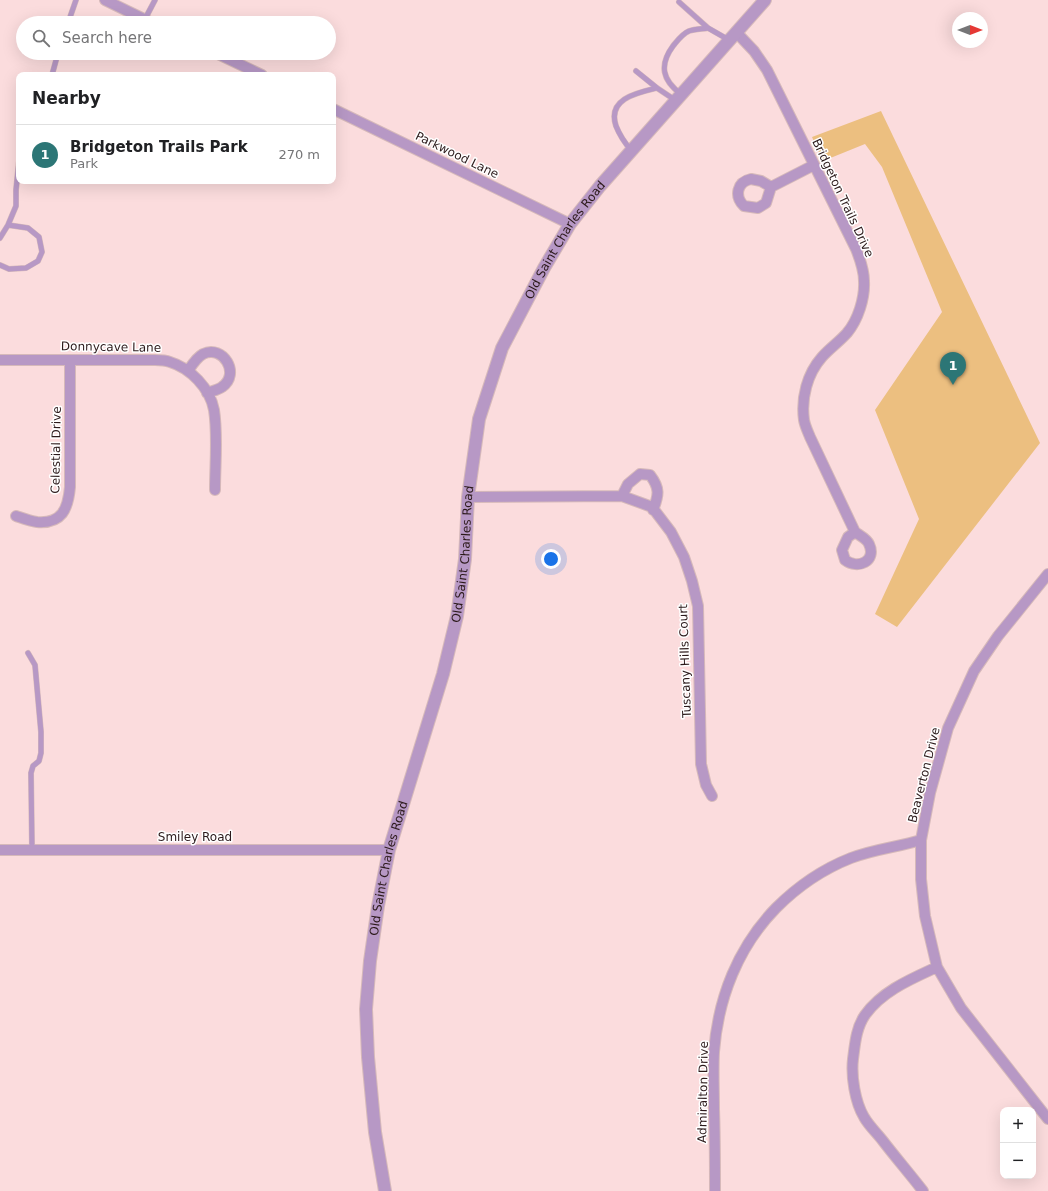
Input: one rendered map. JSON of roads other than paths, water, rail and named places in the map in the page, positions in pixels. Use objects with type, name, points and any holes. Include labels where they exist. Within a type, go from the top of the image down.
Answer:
[{"type":"street","points":[[104,0],[138,16]]},
{"type":"street","name":"Old Saint Charles Road","points":[[385,1191],[375,1125],[368,1057],[366,1009],[370,961],[378,906],[389,850],[443,674],[453,631],[465,559],[468,497],[479,419],[502,348],[544,268],[570,224],[595,191],[765,0]]},
{"type":"street","name":"Bridgeton Trails Drive","points":[[732,36],[754,51],[767,70],[856,249],[861,263],[864,282],[861,305],[853,324],[847,333],[821,358],[809,378],[803,404],[804,421],[810,438],[855,532]]},
{"type":"street","points":[[231,60],[256,72]]},
{"type":"street","name":"Parkwood Lane","points":[[336,110],[570,224]]},
{"type":"street","points":[[771,187],[814,165]]},
{"type":"street","points":[[188,371],[198,358],[208,353],[219,354],[227,361],[230,366],[230,372],[229,379],[226,384],[221,388],[207,393]]},
{"type":"street","name":"Donnycave Lane","points":[[0,360],[155,360],[171,362],[188,371],[199,381],[207,393],[214,409],[215,490]]},
{"type":"street","name":"Celestial Drive","points":[[16,516],[36,522],[49,521],[58,518],[68,505],[70,488],[70,360]]},
{"type":"street","points":[[622,496],[628,484],[640,474],[650,475],[656,483],[658,494],[654,510]]},
{"type":"street","name":"Tuscany Hills Court","points":[[468,497],[622,496],[652,507],[671,532],[684,557],[698,606],[701,764],[706,785],[712,796]]},
{"type":"street","name":"Beaverton Drive","points":[[1048,574],[998,636],[974,671],[948,728],[930,793],[921,840],[921,879],[925,916],[937,967],[961,1008],[1048,1119]]},
{"type":"street","name":"Admiralton Drive","points":[[715,1191],[714,1053],[717,1027],[723,999],[732,975],[747,945],[763,922],[783,902],[801,886],[828,869],[850,858],[875,850],[921,840]]},
{"type":"street","name":"Smiley Road","points":[[0,850],[389,850]]},
{"type":"street","points":[[923,1191],[864,1117],[855,1093],[852,1069],[855,1041],[865,1016],[891,991],[913,978],[937,967]]},
{"type":"lane","points":[[70,16],[76,0]]},
{"type":"lane","points":[[150,16],[155,0]]},
{"type":"lane","points":[[679,2],[708,28],[732,36]]},
{"type":"lane","points":[[678,97],[666,79],[664,68],[665,59],[681,37],[689,31],[708,28]]},
{"type":"lane","points":[[53,72],[56,60]]},
{"type":"lane","points":[[636,71],[657,88],[678,97]]},
{"type":"lane","points":[[631,150],[618,133],[614,119],[616,108],[624,99],[646,90],[657,88]]},
{"type":"lane","points":[[0,238],[8,225],[16,206],[17,184]]},
{"type":"lane","points":[[0,265],[9,269],[26,268],[38,261],[42,252],[39,237],[28,228],[8,225]]},
{"type":"lane","points":[[28,652],[35,665],[41,732],[41,753],[39,761],[33,766],[31,773],[32,850]]},
{"type":"place","name":"Bridgeton Trails Park","points":[[953,385]]}]
